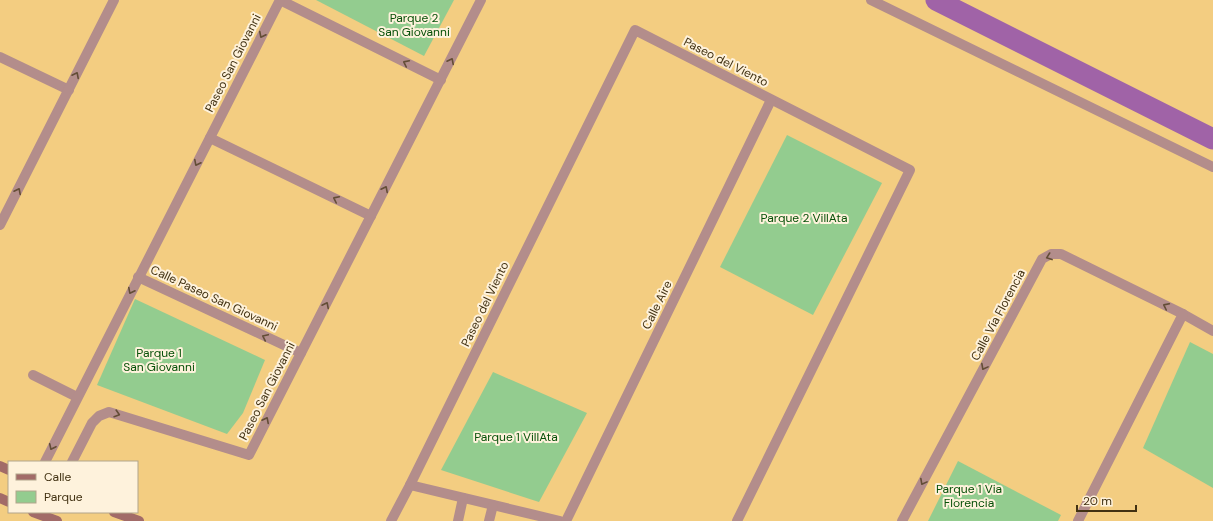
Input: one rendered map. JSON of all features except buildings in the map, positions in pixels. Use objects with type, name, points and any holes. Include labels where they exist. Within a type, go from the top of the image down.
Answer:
[{"type":"main road","points":[[117,513],[139,521]]},
{"type":"main road","points":[[47,514],[57,521]]},
{"type":"street","points":[[1,222],[114,0]]},
{"type":"street","name":"Paseo San Giovanni","points":[[45,461],[280,0],[441,80]]},
{"type":"street","name":"Paseo San Giovanni","points":[[73,461],[92,423],[99,416],[109,412],[249,455],[482,0]]},
{"type":"street","points":[[871,0],[1213,167]]},
{"type":"street","name":"Paseo del Viento","points":[[391,521],[635,30],[910,170],[738,521]]},
{"type":"street","points":[[0,57],[69,90]]},
{"type":"street","name":"Calle Aire","points":[[566,521],[771,100]]},
{"type":"street","points":[[210,138],[371,216]]},
{"type":"street","name":"Calle Vía Florencia","points":[[902,521],[1042,259],[1051,254],[1061,254],[1184,314],[1213,331]]},
{"type":"street","name":"Calle Paseo San Giovanni","points":[[138,277],[301,353]]},
{"type":"street","points":[[1078,521],[1184,314]]},
{"type":"street","points":[[33,375],[77,397]]},
{"type":"street","points":[[410,485],[560,521]]},
{"type":"street","points":[[458,521],[463,498]]},
{"type":"street","points":[[489,521],[493,505]]},
{"type":"green space","name":"Parque 2 San Giovanni","points":[[316,0],[454,0],[424,56]]},
{"type":"green space","name":"Parque 2 VillAta","points":[[787,135],[882,183],[813,315],[720,267]]},
{"type":"green space","name":"Parque 1 San Giovanni","points":[[135,299],[265,360],[243,413],[227,434],[97,385]]},
{"type":"green space","points":[[1190,342],[1213,354],[1213,488],[1143,448]]},
{"type":"green space","name":"Parque 1 VillAta","points":[[493,372],[587,413],[539,502],[441,470]]},
{"type":"green space","name":"Parque 1 Via Florencia","points":[[958,461],[1061,515],[1058,521],[928,521]]},
{"type":"waterway","points":[[936,0],[1213,139]]}]
